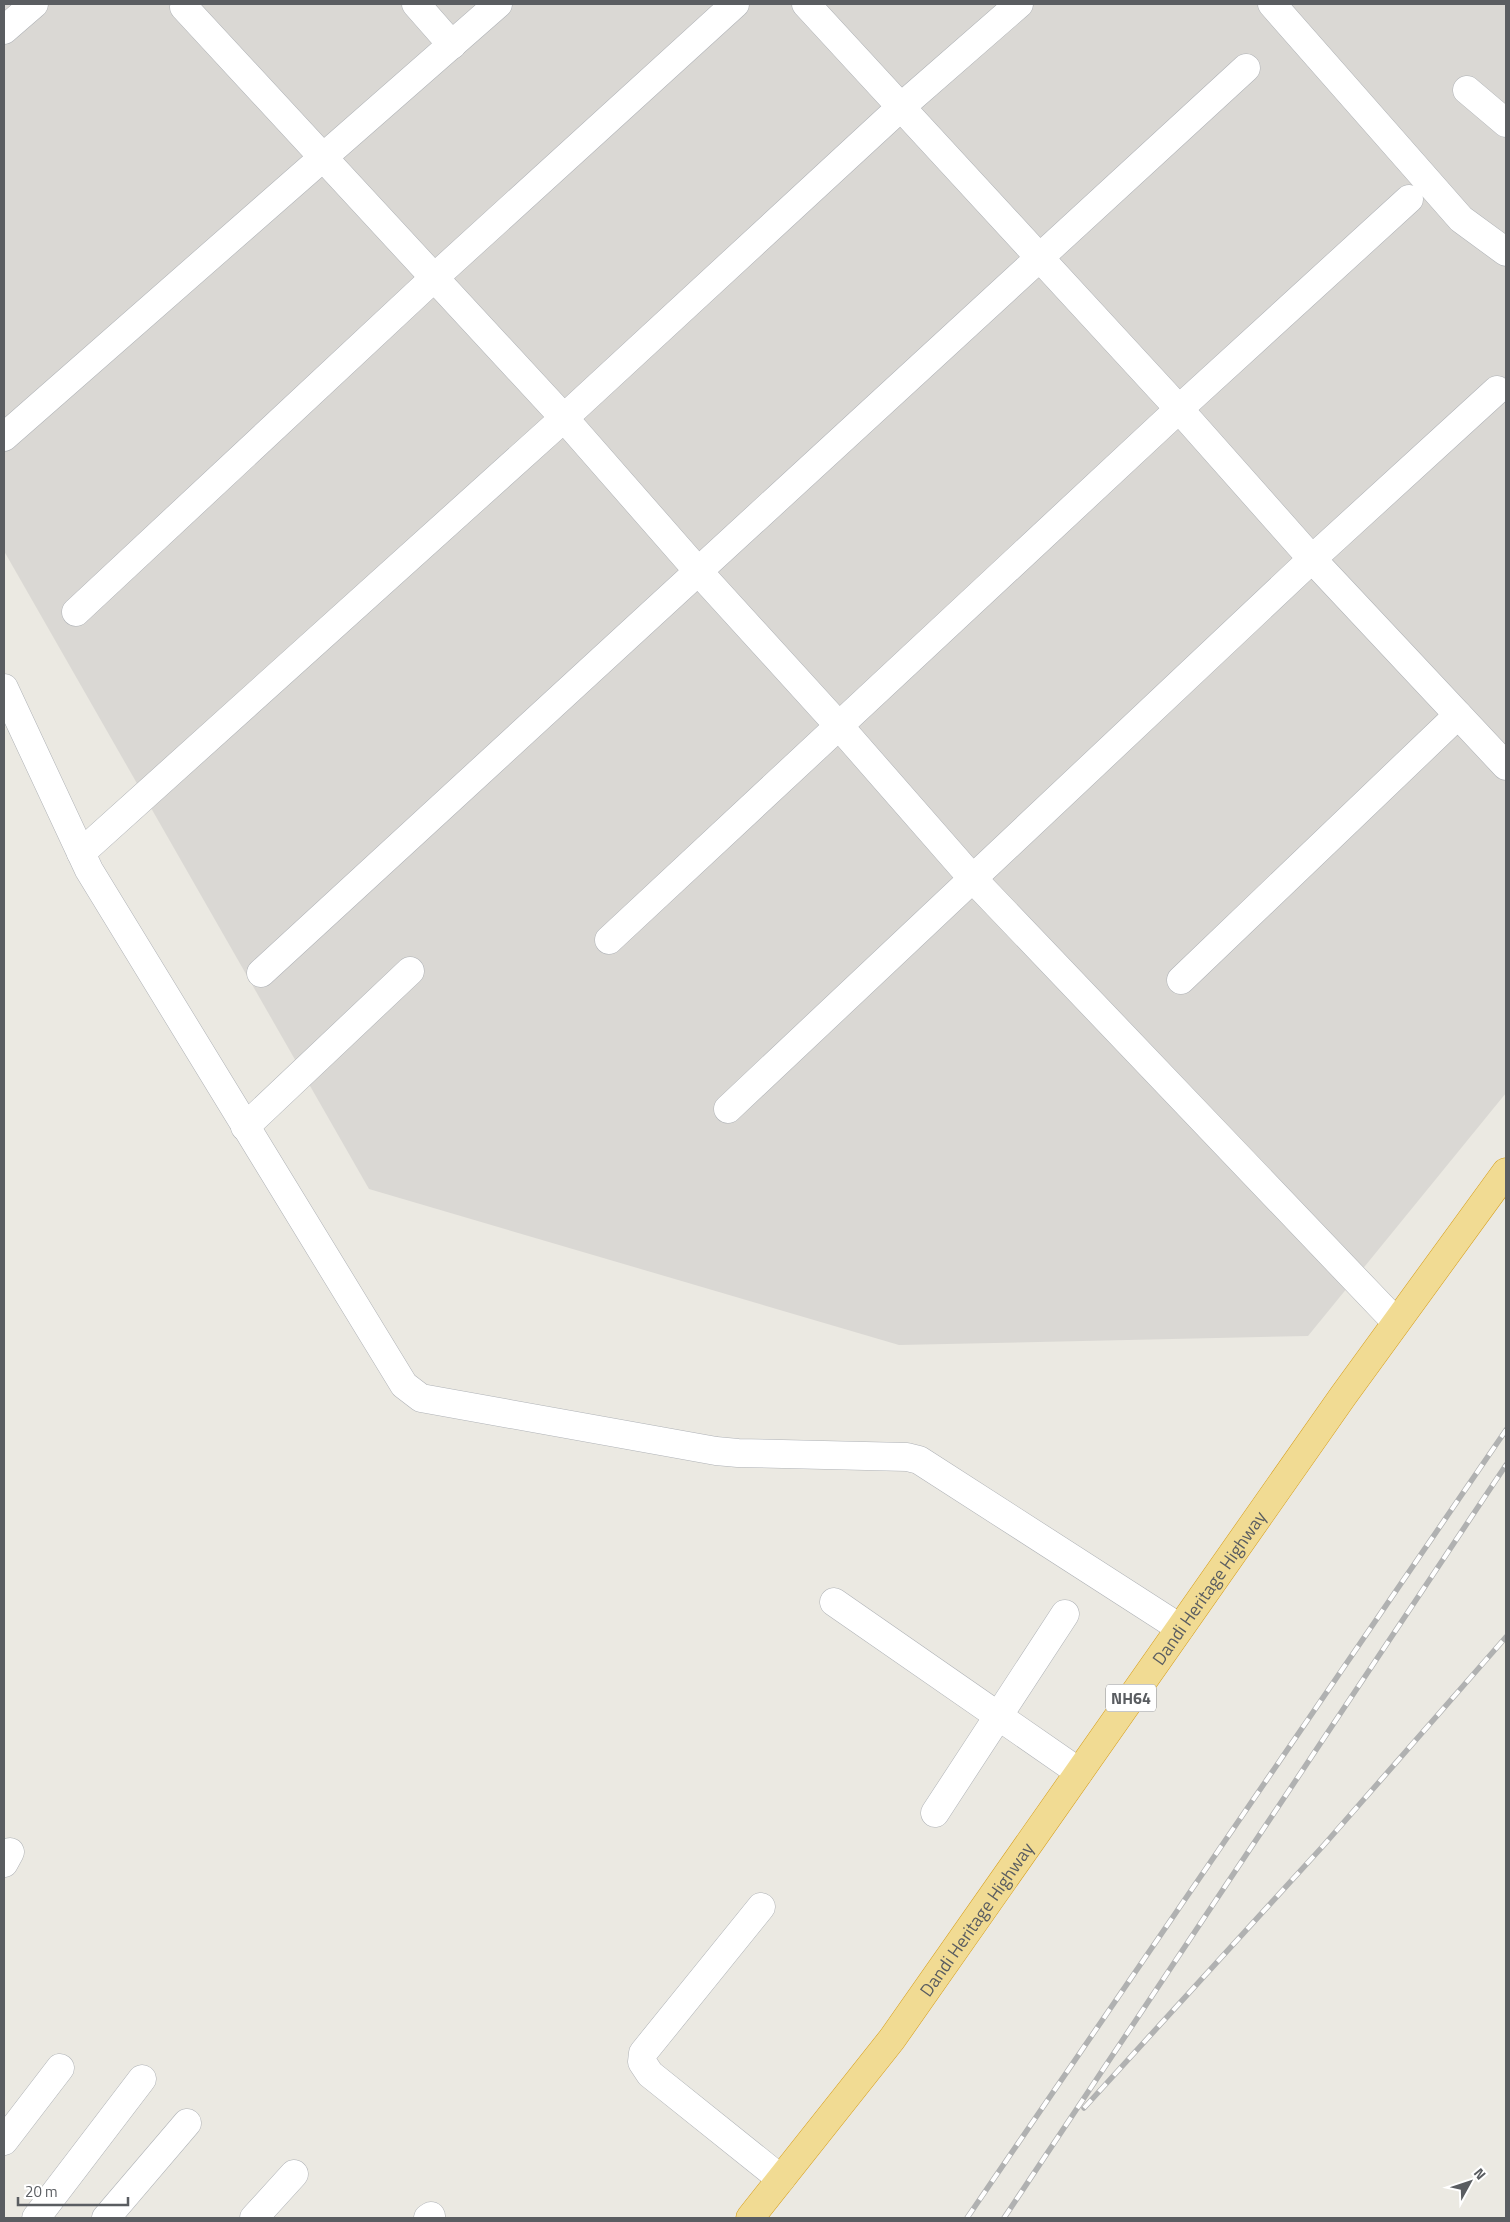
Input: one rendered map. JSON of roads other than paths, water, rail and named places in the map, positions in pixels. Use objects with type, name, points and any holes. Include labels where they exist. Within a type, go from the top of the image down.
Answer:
[{"type":"highway","name":"Dandi Heritage Highway","points":[[750,2218],[892,2039],[1396,1322],[1506,1172]]},
{"type":"street","points":[[4,30],[34,4]]},
{"type":"street","points":[[416,4],[452,45]]},
{"type":"street","points":[[4,437],[498,4]]},
{"type":"street","points":[[76,612],[435,277],[735,4]]},
{"type":"street","points":[[806,4],[1179,409],[1312,559],[1458,715],[1503,757]]},
{"type":"street","points":[[82,854],[564,418],[901,107],[1019,4]]},
{"type":"street","points":[[1272,4],[1461,219],[1506,252]]},
{"type":"street","points":[[184,7],[564,418],[698,571],[840,727],[973,878],[1396,1322]]},
{"type":"street","points":[[261,973],[1246,68]]},
{"type":"street","points":[[1467,90],[1506,124]]},
{"type":"street","points":[[609,940],[840,727],[1179,409],[1409,199]]},
{"type":"street","points":[[728,1109],[1312,559],[1497,390]]},
{"type":"street","points":[[4,688],[82,854],[105,898],[404,1385],[421,1398],[724,1452],[907,1457],[919,1460],[1180,1628]]},
{"type":"street","points":[[1181,980],[1458,715]]},
{"type":"street","points":[[245,1126],[410,971]]},
{"type":"street","points":[[834,1602],[1079,1772]]},
{"type":"street","points":[[935,1813],[1065,1614]]},
{"type":"street","points":[[761,1907],[643,2053],[642,2062],[650,2074],[781,2179]]},
{"type":"street","points":[[4,2141],[60,2068]]},
{"type":"street","points":[[36,2218],[142,2080]]},
{"type":"street","points":[[106,2218],[187,2123]]},
{"type":"street","points":[[254,2218],[294,2174]]},
{"type":"railway","points":[[967,2218],[1506,1430]]},
{"type":"railway","points":[[1004,2218],[1506,1465]]},
{"type":"railway","points":[[1084,2108],[1323,1846],[1506,1637]]}]
